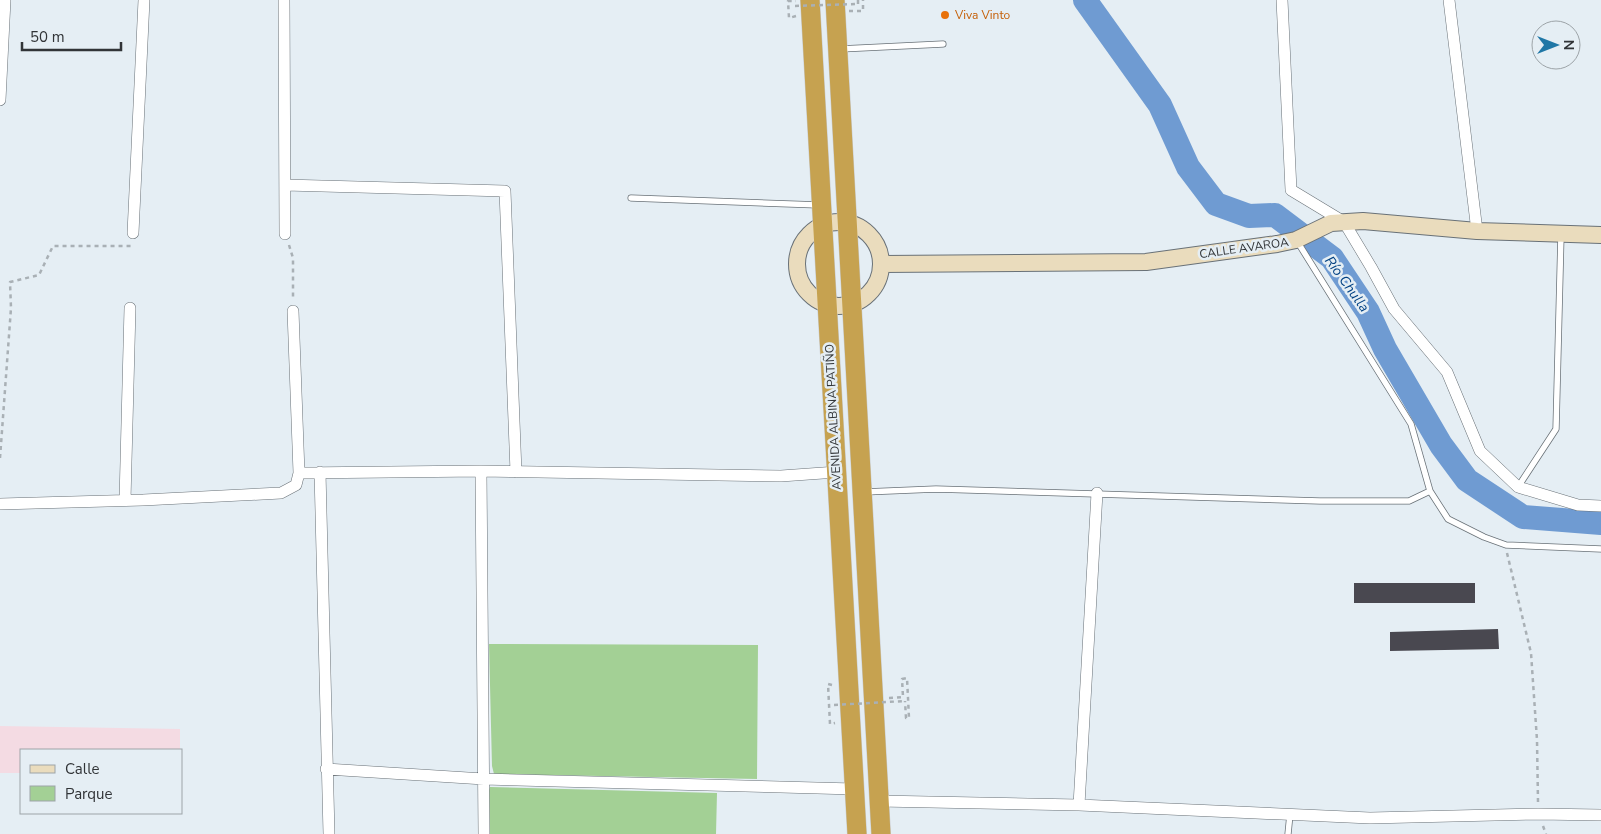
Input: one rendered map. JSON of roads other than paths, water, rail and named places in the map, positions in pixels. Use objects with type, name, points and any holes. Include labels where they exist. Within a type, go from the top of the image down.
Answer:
[{"type":"highway","name":"AVENIDA ALBINA PATIÑO","points":[[835,0],[881,834]]},
{"type":"highway","name":"AVENIDA ALBINA PATIÑO","points":[[803,3],[822,205],[857,834]]},
{"type":"main road","name":"CALLE AVAROA","points":[[882,264],[1146,262],[1277,244],[1297,240],[1330,223],[1364,221],[1477,232],[1601,235]]},
{"type":"main road","points":[[834,222],[847,223],[859,226],[868,232],[876,242],[882,264],[880,277],[873,289],[864,298],[852,303],[837,305],[819,302],[803,286],[798,274],[801,246],[810,235],[822,226],[834,222]]},
{"type":"street","points":[[0,100],[5,0]]},
{"type":"street","points":[[132,233],[144,0]]},
{"type":"street","points":[[284,0],[285,234]]},
{"type":"street","points":[[1282,0],[1291,190],[1344,222],[1394,309],[1447,372],[1480,452],[1518,487],[1578,505],[1601,506]]},
{"type":"street","points":[[1449,0],[1477,232]]},
{"type":"street","points":[[285,185],[505,191],[516,472]]},
{"type":"street","points":[[125,500],[130,308]]},
{"type":"street","points":[[0,504],[281,493],[296,485],[299,473],[293,311]]},
{"type":"street","points":[[481,470],[484,834]]},
{"type":"street","points":[[299,473],[481,470],[781,476],[836,472]]},
{"type":"street","points":[[320,472],[329,834]]},
{"type":"street","points":[[1079,805],[1097,493]]},
{"type":"street","points":[[326,769],[484,779],[854,789]]},
{"type":"street","points":[[880,801],[1079,805],[1370,818],[1538,814],[1601,815]]},
{"type":"lane","points":[[837,49],[943,44]]},
{"type":"lane","points":[[631,198],[822,205]]},
{"type":"lane","points":[[1518,487],[1556,430],[1561,234]]},
{"type":"lane","points":[[1297,240],[1411,424],[1430,492],[1448,519],[1484,537],[1506,545],[1601,549]]},
{"type":"lane","points":[[862,492],[936,488],[1311,500],[1409,501],[1430,492]]},
{"type":"lane","points":[[1288,834],[1290,814]]},
{"type":"waterway","name":"Río Chulla","points":[[1085,0],[1160,105],[1188,167],[1216,204],[1249,216],[1275,215],[1332,258],[1368,312],[1385,349],[1441,445],[1467,480],[1523,517],[1601,523]]},
{"type":"place","name":"Viva Vinto","points":[[945,15]]}]
